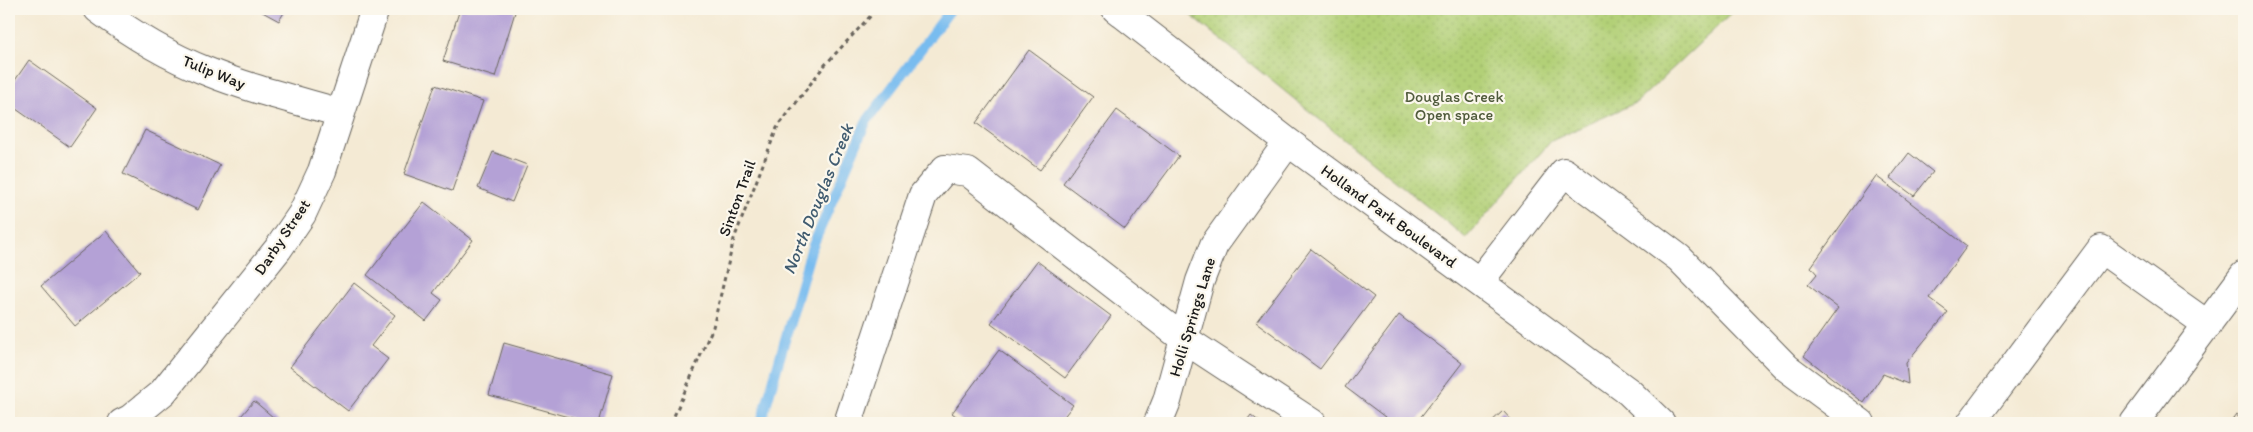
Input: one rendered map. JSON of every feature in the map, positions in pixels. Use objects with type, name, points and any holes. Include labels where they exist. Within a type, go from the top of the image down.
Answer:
[{"type":"street","name":"Tulip Way","points":[[98,9],[161,49],[206,71],[341,113]]},
{"type":"street","name":"Darby Street","points":[[122,423],[130,419],[163,392],[278,249],[302,214],[322,171],[375,9]]},
{"type":"street","name":"Holland Park Boulevard","points":[[1116,9],[1288,142],[1629,392],[1661,423]]},
{"type":"street","name":"Holli Springs Lane","points":[[1158,423],[1167,401],[1200,281],[1214,245],[1288,142]]},
{"type":"street","points":[[848,423],[922,195],[945,169],[968,172],[1184,339],[1312,423]]},
{"type":"street","points":[[1479,282],[1564,172],[1679,258],[1786,368],[1861,423]]},
{"type":"street","points":[[1971,423],[2101,249],[2208,325]]},
{"type":"street","points":[[2134,423],[2244,275]]},
{"type":"path","name":"Sinton Trail","points":[[671,423],[713,327],[734,239],[777,128],[824,66],[877,9]]},
{"type":"green space","name":"Douglas Creek Open space","points":[[1183,9],[1736,9],[1637,102],[1551,141],[1466,238]]},
{"type":"building","points":[[257,9],[286,9],[279,21]]},
{"type":"building","points":[[460,9],[516,9],[495,77],[443,61]]},
{"type":"building","points":[[1029,50],[1093,97],[1040,170],[976,123]]},
{"type":"building","points":[[29,60],[97,108],[70,147],[9,104],[9,89]]},
{"type":"building","points":[[435,85],[483,101],[452,191],[404,174]]},
{"type":"building","points":[[1117,110],[1179,156],[1125,229],[1063,183]]},
{"type":"building","points":[[145,130],[220,165],[198,210],[123,174]]},
{"type":"building","points":[[493,152],[527,165],[512,202],[478,188]]},
{"type":"building","points":[[1909,153],[1933,172],[1914,196],[1890,178]]},
{"type":"building","points":[[1876,176],[1967,246],[1929,298],[1948,312],[1906,363],[1908,384],[1883,374],[1864,403],[1804,356],[1838,308],[1808,285],[1817,274],[1811,267]]},
{"type":"building","points":[[424,202],[473,240],[433,293],[442,300],[426,321],[367,275]]},
{"type":"building","points":[[106,231],[140,272],[75,326],[41,286]]},
{"type":"building","points":[[1311,249],[1374,297],[1320,369],[1256,322]]},
{"type":"building","points":[[1037,261],[1111,316],[1065,378],[991,323]]},
{"type":"building","points":[[354,283],[395,315],[371,346],[388,359],[348,411],[290,367]]},
{"type":"building","points":[[1399,315],[1462,363],[1416,423],[1393,423],[1345,387]]},
{"type":"building","points":[[504,343],[613,374],[599,423],[590,423],[489,395]]},
{"type":"building","points":[[999,350],[1073,405],[1059,423],[965,423],[952,413]]},
{"type":"building","points":[[254,401],[280,423],[235,423]]},
{"type":"building","points":[[1503,411],[1514,423],[1490,423]]},
{"type":"building","points":[[1251,415],[1261,423],[1245,423]]},
{"type":"building","points":[[2236,415],[2244,421],[2244,423],[2230,423]]},
{"type":"waterway","name":"North Douglas Creek","points":[[761,423],[811,250],[866,122],[951,9]]}]
